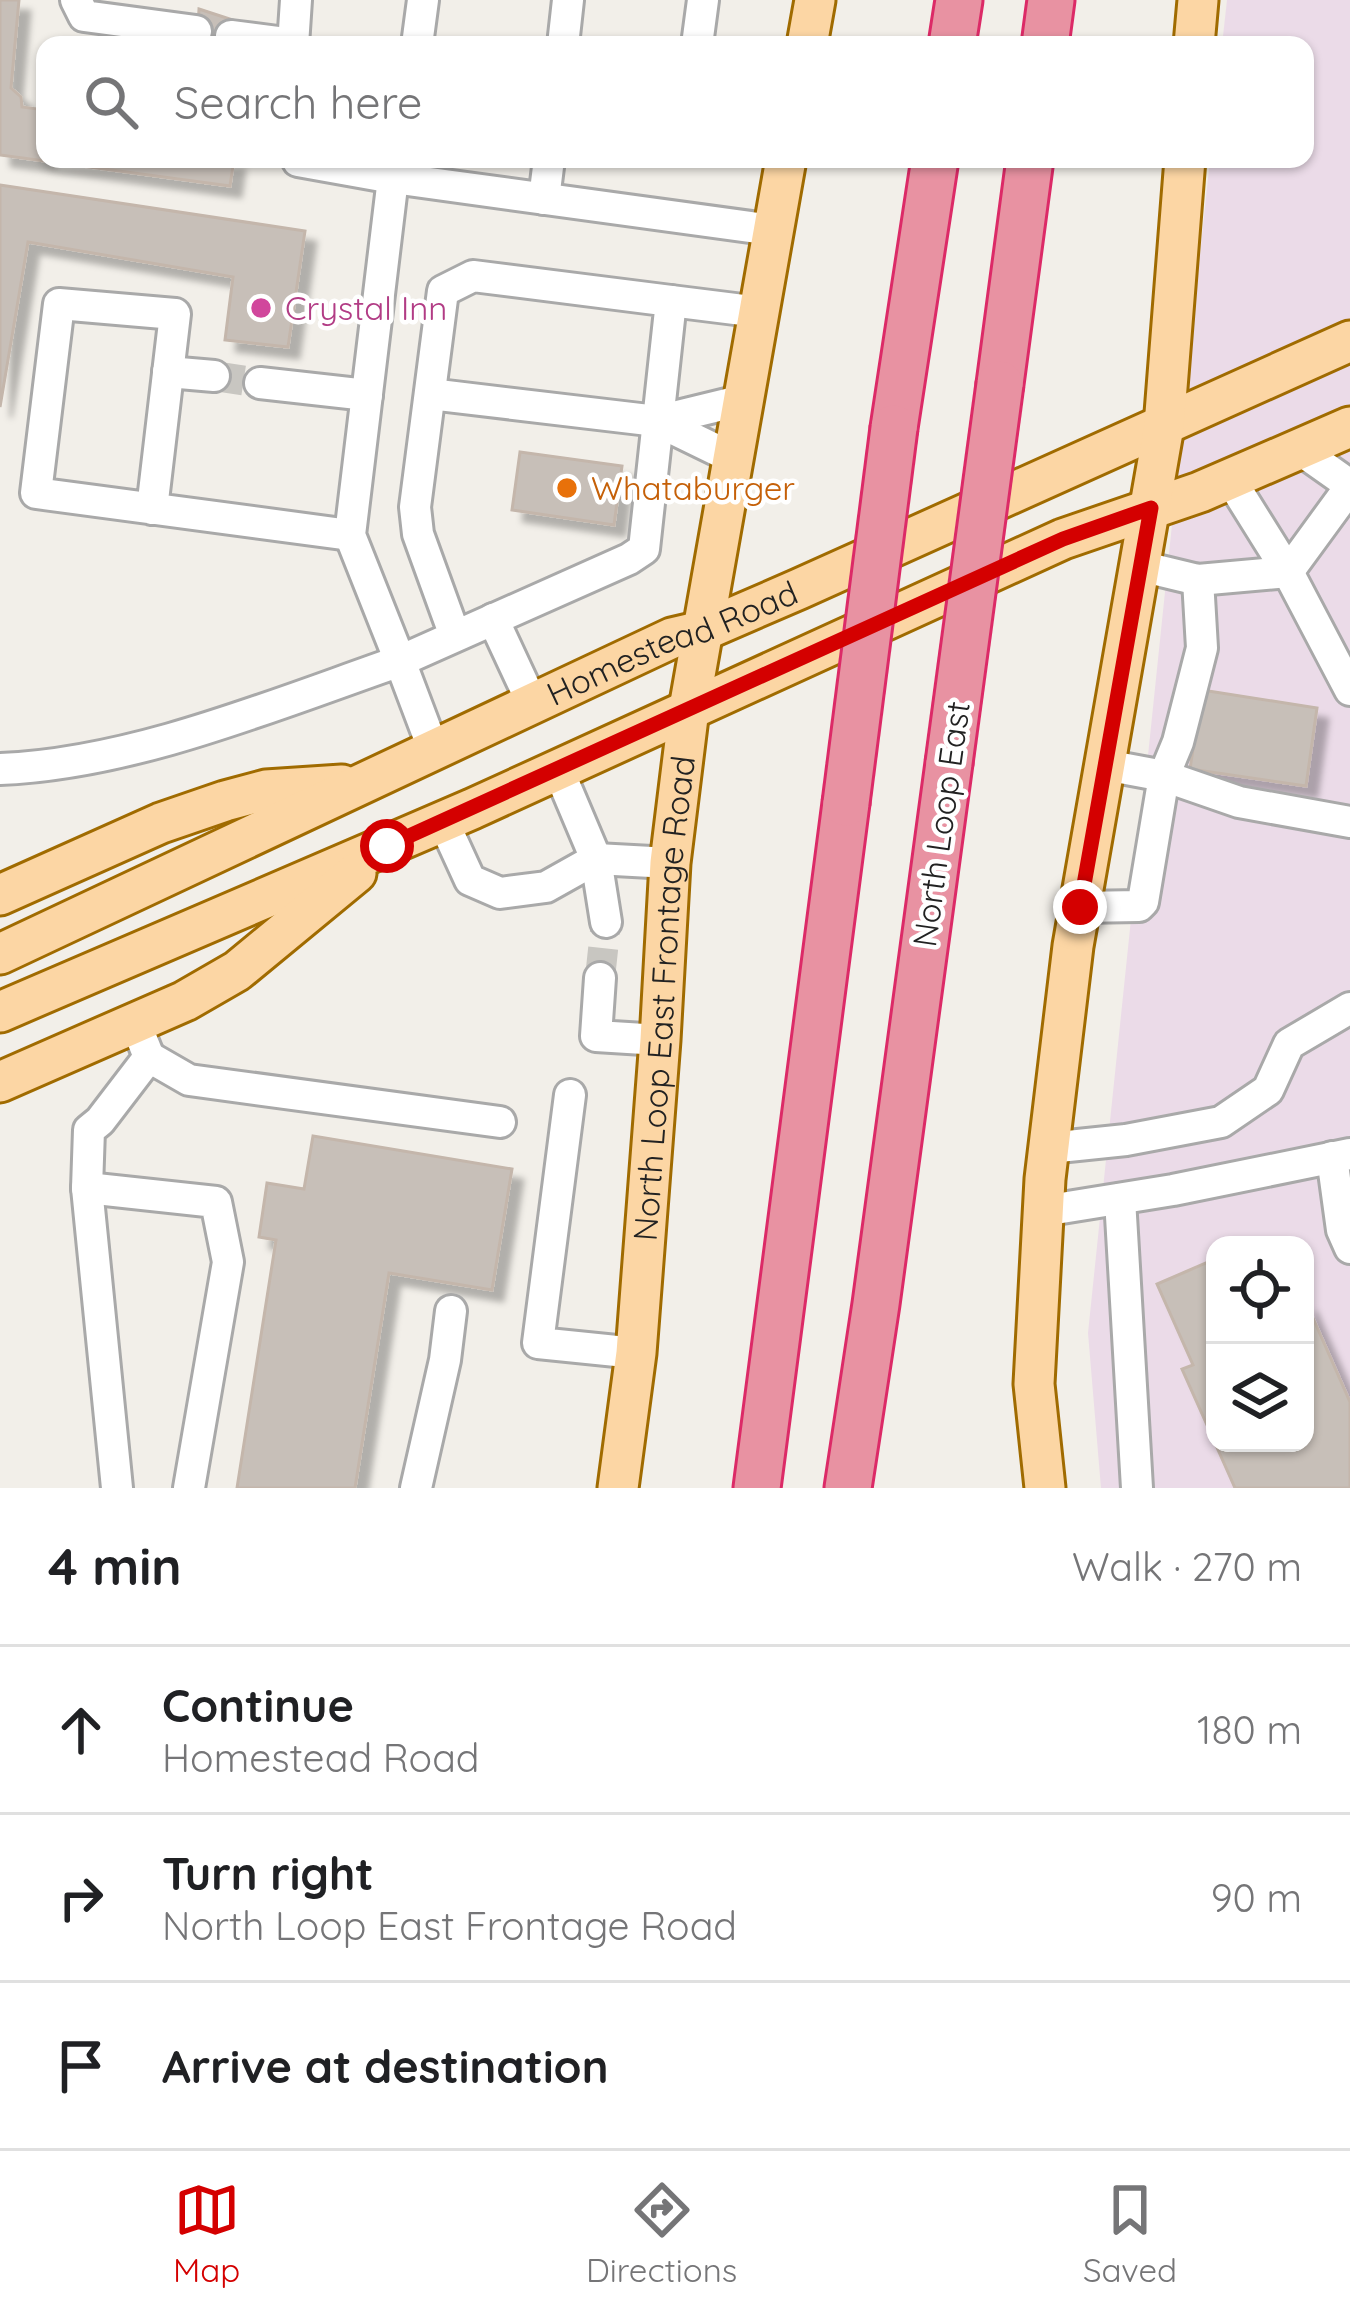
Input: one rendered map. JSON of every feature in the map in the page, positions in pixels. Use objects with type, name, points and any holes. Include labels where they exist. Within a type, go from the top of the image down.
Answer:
[{"type":"highway","points":[[953,36],[958,0]]},
{"type":"highway","points":[[1046,36],[1051,0]]},
{"type":"highway","points":[[757,1488],[894,428],[933,168]]},
{"type":"highway","name":"North Loop East","points":[[848,1488],[1029,168]]},
{"type":"highway","points":[[874,1488],[876,1304]]},
{"type":"main road","points":[[809,36],[815,0]]},
{"type":"main road","points":[[1195,36],[1198,0]]},
{"type":"main road","name":"North Loop East Frontage Road","points":[[618,1488],[636,1353],[670,863],[689,709],[784,168]]},
{"type":"main road","points":[[1045,1488],[1034,1384],[1048,1148],[1080,907],[1164,426],[1184,168]]},
{"type":"main road","name":"Homestead Road","points":[[0,954],[672,638],[702,632],[1350,340]]},
{"type":"main road","name":"Homestead Road","points":[[0,1012],[558,770],[1063,539],[1230,479],[1350,427]]},
{"type":"main road","points":[[0,895],[224,801],[266,790],[365,783]]},
{"type":"main road","points":[[0,1082],[142,1040],[185,1000],[237,971],[387,846]]},
{"type":"lane","points":[[76,0],[84,16],[196,31]]},
{"type":"lane","points":[[293,36],[296,0]]},
{"type":"lane","points":[[418,36],[422,0]]},
{"type":"lane","points":[[563,36],[568,0]]},
{"type":"lane","points":[[699,36],[703,0]]},
{"type":"lane","points":[[343,168],[773,230]]},
{"type":"lane","points":[[544,199],[548,168]]},
{"type":"lane","points":[[394,178],[350,535],[434,751]]},
{"type":"lane","points":[[455,636],[418,534],[415,507],[443,291],[472,276],[759,312]]},
{"type":"lane","points":[[0,769],[85,758],[192,731],[400,661],[644,549],[670,301]]},
{"type":"lane","points":[[152,509],[175,314],[59,304],[36,493],[152,509],[350,535]]},
{"type":"lane","points":[[168,372],[214,376]]},
{"type":"lane","points":[[260,383],[368,395]]},
{"type":"lane","points":[[430,394],[657,421],[733,458]]},
{"type":"lane","points":[[657,421],[743,400]]},
{"type":"lane","points":[[1140,566],[1198,580],[1288,572],[1350,486],[1299,449]]},
{"type":"lane","points":[[1230,479],[1288,572],[1350,690]]},
{"type":"lane","points":[[1080,907],[1143,902],[1164,776],[1178,742],[1202,648],[1198,580]]},
{"type":"lane","points":[[493,619],[533,705]]},
{"type":"lane","points":[[1105,765],[1164,776],[1239,802],[1350,822]]},
{"type":"lane","points":[[558,770],[596,859],[606,922]]},
{"type":"lane","points":[[443,821],[470,880],[500,893],[546,887],[596,859],[670,863]]},
{"type":"lane","points":[[600,978],[596,1036],[660,1040]]},
{"type":"lane","points":[[1048,1148],[1126,1140],[1221,1121],[1268,1090],[1289,1044],[1350,1008]]},
{"type":"lane","points":[[117,1488],[87,1188],[89,1130],[100,1121],[142,1040],[189,1080],[500,1122]]},
{"type":"lane","points":[[570,1095],[538,1343],[636,1353]]},
{"type":"lane","points":[[1043,1211],[1341,1155],[1342,1231],[1350,1248]]},
{"type":"lane","points":[[87,1188],[216,1202],[228,1262],[189,1488]]},
{"type":"lane","points":[[1120,1198],[1137,1488]]},
{"type":"lane","points":[[416,1488],[445,1360],[451,1311]]},
{"type":"shaded area","points":[[1227,0],[1350,0],[1350,1488],[1101,1488],[1088,1333],[1209,168],[1314,168],[1314,36],[1223,36]]},
{"type":"building","points":[[0,0],[19,0],[11,88],[21,97],[22,107],[36,109],[36,160],[0,155]]},
{"type":"building","points":[[199,9],[233,20],[231,36],[198,36]]},
{"type":"building","points":[[96,168],[233,168],[230,186]]},
{"type":"building","name":"Crystal Inn","points":[[0,185],[305,231],[288,347],[225,340],[233,277],[28,242],[0,407]]},
{"type":"building","name":"Whataburger","points":[[520,452],[622,466],[614,525],[512,510]]},
{"type":"building","points":[[1202,690],[1317,708],[1306,786],[1190,769]]},
{"type":"building","points":[[313,1136],[512,1169],[492,1290],[389,1273],[355,1488],[237,1488],[276,1240],[259,1237],[267,1183],[304,1189]]},
{"type":"building","points":[[1206,1263],[1206,1423],[1182,1369],[1193,1365],[1157,1284]]},
{"type":"building","points":[[1314,1320],[1350,1402],[1350,1488],[1235,1488],[1219,1452],[1314,1452]]},
{"type":"tunnel","points":[[214,376],[260,383]]},
{"type":"tunnel","points":[[600,978],[606,922]]},
{"type":"place","name":"Crystal Inn","points":[[261,308]]},
{"type":"place","name":"Whataburger","points":[[567,488]]},
{"type":"route","points":[[387,846],[1063,539],[1151,508],[1080,907]]}]
